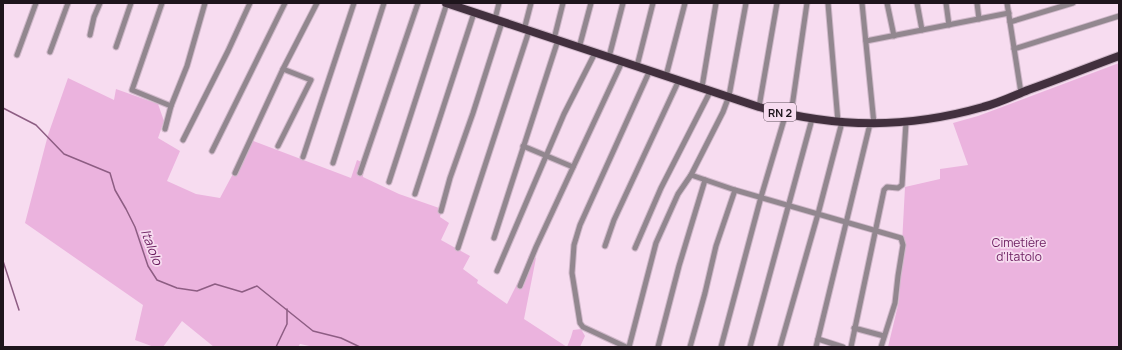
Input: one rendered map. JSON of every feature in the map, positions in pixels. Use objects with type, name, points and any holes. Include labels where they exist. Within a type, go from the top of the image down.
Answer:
[{"type":"highway","name":"RN 2","points":[[446,3],[470,9],[498,21],[730,96],[759,107],[812,119],[840,122],[872,124],[906,122],[961,113],[985,107],[1119,56]]},
{"type":"street","points":[[18,54],[36,3]]},
{"type":"street","points":[[50,52],[68,3]]},
{"type":"street","points":[[90,36],[94,17],[100,3]]},
{"type":"street","points":[[116,47],[131,3]]},
{"type":"street","points":[[162,3],[132,90],[171,106]]},
{"type":"street","points":[[165,129],[171,106],[187,66],[205,3]]},
{"type":"street","points":[[183,140],[228,51],[250,3]]},
{"type":"street","points":[[212,151],[285,3]]},
{"type":"street","points":[[235,173],[283,69],[317,3]]},
{"type":"street","points":[[303,157],[354,3]]},
{"type":"street","points":[[333,163],[384,3]]},
{"type":"street","points":[[360,173],[418,3]]},
{"type":"street","points":[[389,182],[446,3]]},
{"type":"street","points":[[441,211],[450,178],[473,113],[498,21],[499,3]]},
{"type":"street","points":[[458,248],[470,215],[527,30],[531,3]]},
{"type":"street","points":[[494,238],[556,40],[563,3]]},
{"type":"street","points":[[579,48],[591,3]]},
{"type":"street","points":[[609,57],[622,3]]},
{"type":"street","points":[[637,66],[653,3]]},
{"type":"street","points":[[666,76],[685,3]]},
{"type":"street","points":[[702,87],[716,3]]},
{"type":"street","points":[[650,70],[580,225],[573,251],[572,273],[580,323],[583,327],[628,347],[656,243],[678,194],[691,175],[730,96],[746,3]]},
{"type":"street","points":[[759,107],[777,3]]},
{"type":"street","points":[[721,347],[761,197],[788,114],[807,3]]},
{"type":"street","points":[[780,347],[818,214],[840,122],[828,3]]},
{"type":"street","points":[[816,347],[872,124],[862,3]]},
{"type":"street","points":[[887,3],[894,36]]},
{"type":"street","points":[[917,3],[922,30]]},
{"type":"street","points":[[946,3],[949,25]]},
{"type":"street","points":[[977,3],[979,19]]},
{"type":"street","points":[[1007,3],[1021,93]]},
{"type":"street","points":[[1010,22],[1073,3]]},
{"type":"street","points":[[415,194],[470,9]]},
{"type":"street","points":[[866,41],[1009,13]]},
{"type":"street","points":[[1014,49],[1119,16]]},
{"type":"street","points":[[497,271],[564,114],[595,53]]},
{"type":"street","points":[[520,286],[536,247],[622,62]]},
{"type":"street","points":[[278,146],[311,80],[283,69]]},
{"type":"street","points":[[605,246],[614,220],[679,80]]},
{"type":"street","points":[[635,248],[661,188],[711,90]]},
{"type":"street","points":[[750,347],[812,119]]},
{"type":"street","points":[[851,347],[886,188],[898,188],[902,186],[906,122]]},
{"type":"street","points":[[523,146],[573,167]]},
{"type":"street","points":[[691,175],[735,190],[901,238],[904,245],[895,303],[881,347]]},
{"type":"street","points":[[658,347],[679,266],[706,180]]},
{"type":"street","points":[[690,347],[716,246],[735,190]]},
{"type":"street","points":[[854,328],[884,336]]},
{"type":"street","points":[[818,339],[843,347]]},
{"type":"green space","name":"Cimetière d'Itatolo","points":[[1119,63],[1119,347],[888,347],[899,301],[905,187],[940,179],[940,169],[968,165],[953,123],[978,116]]},
{"type":"green space","points":[[68,78],[114,100],[116,89],[158,104],[164,121],[158,138],[180,151],[167,181],[196,194],[220,198],[251,140],[351,178],[357,160],[364,163],[363,177],[399,194],[442,209],[440,217],[449,223],[441,240],[470,256],[463,269],[478,280],[477,283],[507,304],[523,272],[529,255],[536,258],[524,319],[567,347],[314,347],[300,344],[298,347],[214,347],[182,321],[163,347],[154,347],[135,340],[143,305],[25,223],[48,135]]},
{"type":"green space","points":[[581,329],[585,336],[580,347],[567,347],[573,330]]},
{"type":"waterway","name":"Italolo","points":[[3,108],[36,125],[64,154],[110,173],[115,190],[135,227],[148,266],[157,280],[177,288],[197,291],[215,284],[242,292],[257,286],[313,331],[341,338],[360,347]]},
{"type":"waterway","points":[[3,261],[19,310]]},
{"type":"waterway","points":[[276,347],[287,324],[287,309]]}]
